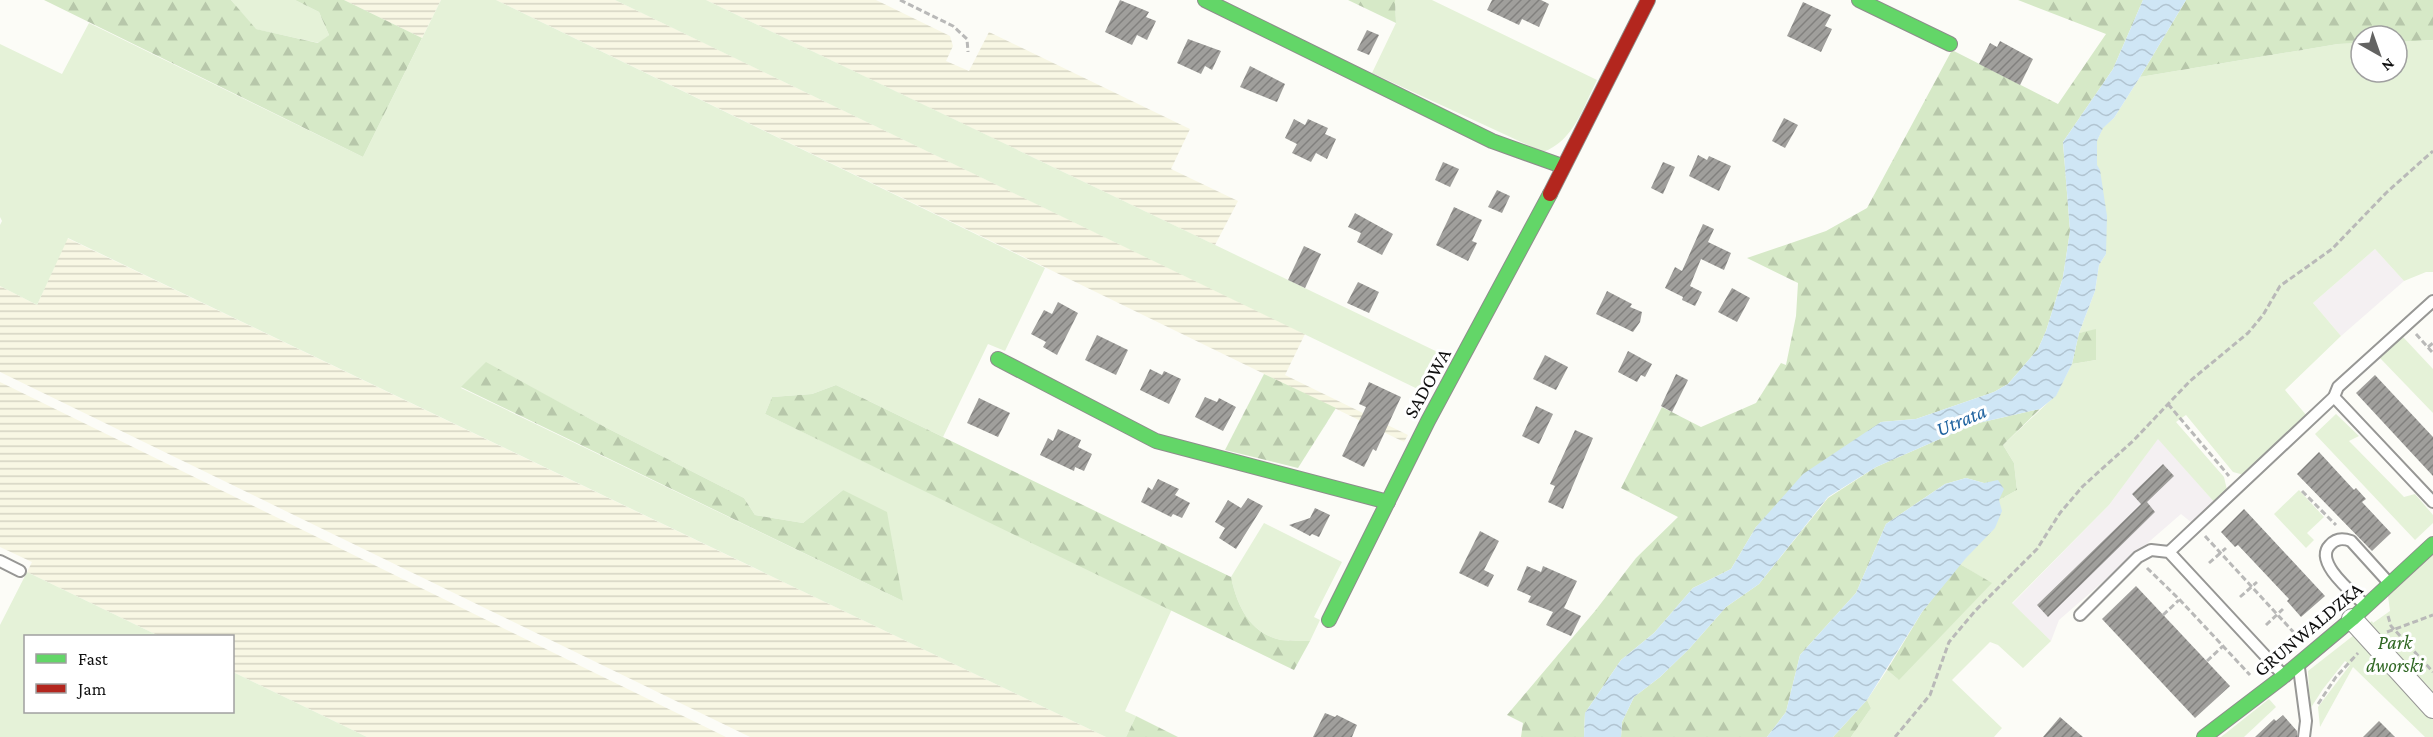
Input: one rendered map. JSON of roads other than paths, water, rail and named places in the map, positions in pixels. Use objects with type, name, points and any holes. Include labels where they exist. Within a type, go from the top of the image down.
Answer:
[{"type":"street","points":[[1205,0],[1492,141],[1562,166]]},
{"type":"street","name":"SADOWA","points":[[1329,620],[1428,421],[1527,238],[1648,0]]},
{"type":"street","points":[[1859,0],[1950,44]]},
{"type":"street","points":[[998,360],[1156,441],[1388,502]]},
{"type":"street","name":"GRUNWALDZKA","points":[[2204,737],[2298,665],[2359,613],[2433,544]]},
{"type":"street","points":[[2359,613],[2371,640],[2433,708]]},
{"type":"lane","points":[[2169,552],[2334,397],[2338,387],[2433,302]]},
{"type":"lane","points":[[2334,397],[2433,502]]},
{"type":"lane","points":[[2359,613],[2325,561],[2325,553],[2330,544],[2338,539],[2346,539],[2358,547],[2390,584]]},
{"type":"lane","points":[[2080,615],[2138,557],[2151,550],[2169,552],[2284,676]]},
{"type":"lane","points":[[0,561],[20,571]]},
{"type":"lane","points":[[2298,665],[2306,721],[2304,737]]},
{"type":"water","name":"Utrata","points":[[2143,0],[2186,0],[2140,77],[2114,118],[2103,128],[2097,141],[2097,165],[2100,170],[2107,216],[2106,254],[2099,265],[2095,291],[2079,333],[2072,364],[2056,396],[2040,409],[1974,424],[1876,467],[1828,497],[1759,584],[1726,607],[1689,649],[1660,677],[1634,697],[1622,722],[1621,737],[1584,737],[1585,713],[1621,660],[1654,633],[1693,588],[1731,569],[1756,527],[1803,474],[1881,422],[1916,419],[1994,392],[2008,384],[2038,349],[2063,277],[2070,231],[2063,142],[2113,69]]},
{"type":"water","points":[[1966,478],[1984,483],[1998,480],[2004,489],[1999,500],[2002,511],[1995,528],[1966,558],[1922,612],[1867,700],[1833,737],[1767,737],[1786,712],[1800,655],[1856,593],[1886,524],[1945,484]]},
{"type":"park label","name":"Park dworski","points":[[2395,654]]}]
